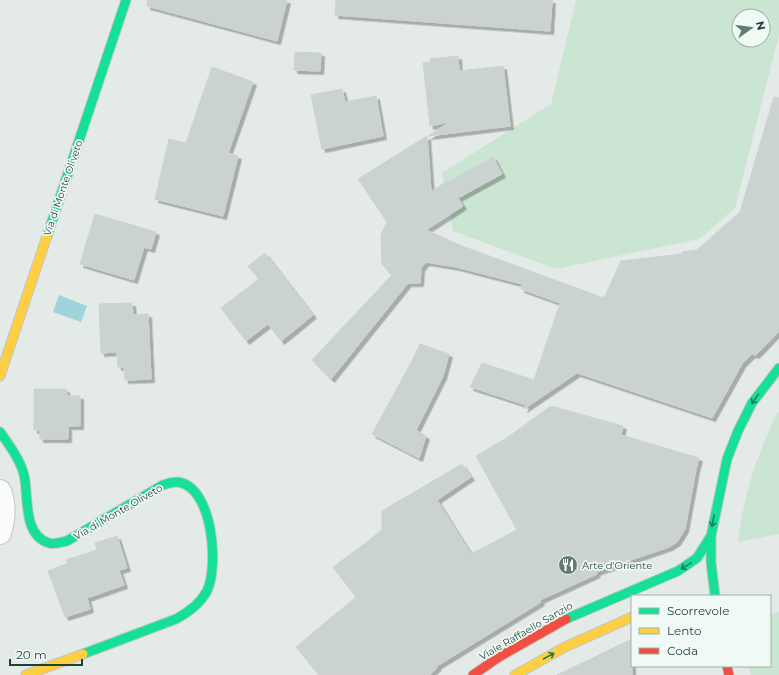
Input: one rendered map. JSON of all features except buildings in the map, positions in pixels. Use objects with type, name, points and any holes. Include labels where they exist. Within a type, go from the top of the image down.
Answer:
[{"type":"street","name":"Via di Monte Oliveto","points":[[0,376],[126,0]]},
{"type":"street","points":[[715,595],[711,562],[711,536],[720,488],[732,444],[752,403],[779,368]]},
{"type":"street","name":"Via di Monte Oliveto","points":[[0,432],[13,452],[24,474],[28,514],[34,530],[40,538],[49,543],[68,541],[163,485],[175,482],[182,483],[190,487],[199,497],[205,508],[211,549],[211,577],[202,599],[192,609],[176,619],[26,675]]},
{"type":"street","points":[[0,491],[3,509],[3,523],[0,533]]},
{"type":"street","name":"Viale Raffaello Sanzio","points":[[473,675],[499,657],[568,618],[687,566],[700,554],[711,536]]},
{"type":"street","points":[[515,675],[565,647],[631,617]]},
{"type":"green space","points":[[576,0],[779,0],[779,35],[735,208],[699,239],[556,269],[453,231],[442,173],[551,104]]},
{"type":"green space","points":[[779,411],[779,534],[738,542],[742,515],[752,476],[772,424]]},
{"type":"green space","points":[[779,612],[779,675],[751,675],[748,667],[771,667],[771,614]]},
{"type":"water","points":[[59,295],[87,306],[81,322],[53,312]]},
{"type":"traffic: fast","points":[[47,236],[126,0]]},
{"type":"traffic: fast","points":[[566,619],[678,571],[697,558],[711,536],[727,459],[738,431],[752,403],[779,368]]},
{"type":"traffic: fast","points":[[0,432],[20,463],[24,475],[28,514],[34,532],[40,539],[51,544],[67,541],[163,485],[170,483],[178,482],[190,487],[199,498],[206,512],[212,547],[211,579],[207,591],[198,604],[176,619],[83,654]]},
{"type":"traffic: fast","points":[[711,536],[711,562],[715,595]]},
{"type":"traffic: slow","points":[[0,376],[47,236]]},
{"type":"traffic: slow","points":[[515,675],[565,647],[631,617]]},
{"type":"traffic: slow","points":[[26,675],[83,654]]},
{"type":"traffic: jam","points":[[473,675],[499,657],[566,619]]},
{"type":"traffic: jam","points":[[727,667],[729,675]]},
{"type":"place","name":"Arte d'Oriente","points":[[568,565]]}]
